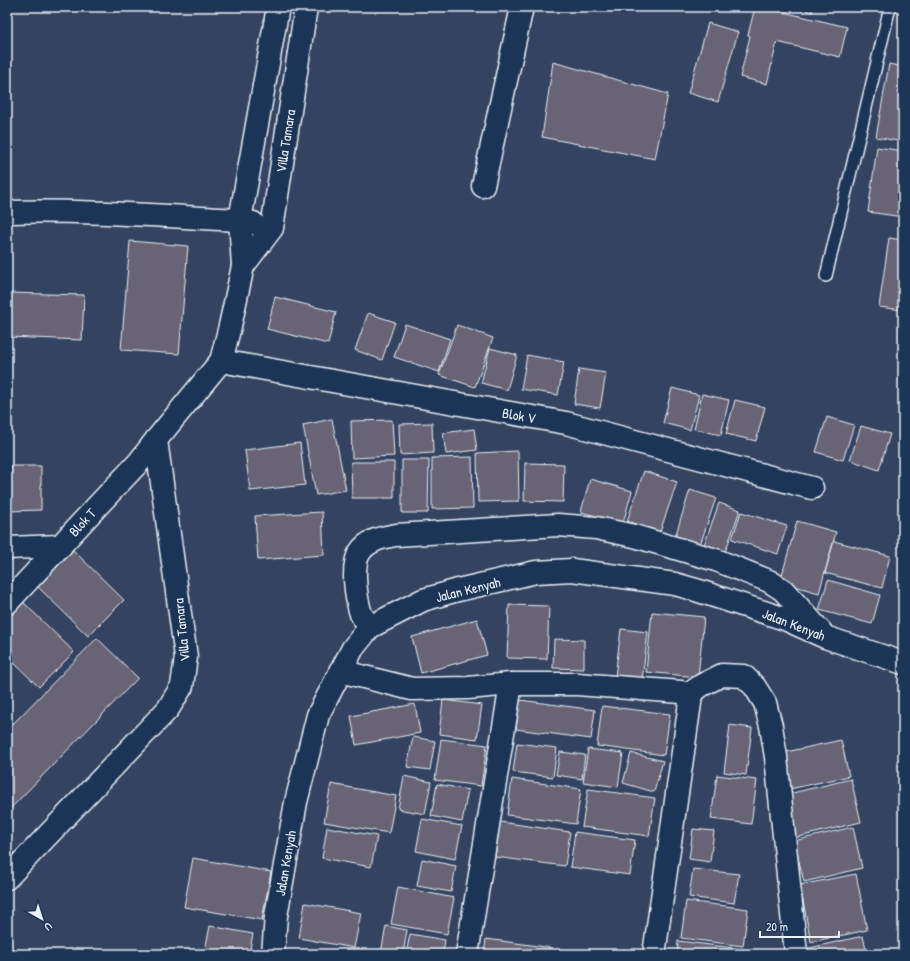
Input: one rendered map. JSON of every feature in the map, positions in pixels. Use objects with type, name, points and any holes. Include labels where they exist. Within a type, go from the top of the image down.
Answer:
[{"type":"street","points":[[156,440],[221,361],[243,266],[240,220],[278,7]]},
{"type":"street","name":"Villa Tamara","points":[[243,266],[272,228],[306,7]]},
{"type":"street","points":[[483,186],[522,7]]},
{"type":"street","points":[[7,212],[58,211],[146,214],[240,220],[272,228]]},
{"type":"street","name":"Blok V","points":[[221,361],[566,423],[812,488]]},
{"type":"street","name":"Villa Tamara","points":[[7,878],[168,709],[182,686],[186,657],[156,440]]},
{"type":"street","name":"Blok T","points":[[7,604],[139,462],[156,440]]},
{"type":"street","points":[[370,627],[361,615],[356,598],[356,566],[359,552],[367,545],[381,537],[558,525],[596,528],[634,536],[716,560],[769,580],[784,590],[825,637]]},
{"type":"street","points":[[7,548],[61,546]]},
{"type":"street","name":"Jalan Kenyah","points":[[273,954],[276,916],[296,802],[318,715],[353,648],[370,627],[423,600],[536,572],[572,570],[675,584],[785,619],[825,637],[903,663]]},
{"type":"street","points":[[340,671],[412,689],[468,688],[511,684],[577,684],[681,692],[688,695],[690,703],[654,954]]},
{"type":"street","points":[[688,695],[702,685],[722,675],[744,676],[755,686],[765,703],[776,757],[796,954]]},
{"type":"street","points":[[467,954],[511,684]]},
{"type":"lane","points":[[826,276],[890,7]]},
{"type":"building","points":[[755,7],[762,7],[847,27],[840,57],[777,42],[767,84],[740,77]]},
{"type":"building","points":[[796,7],[814,7],[812,12]]},
{"type":"building","points":[[708,23],[738,32],[718,102],[688,93]]},
{"type":"building","points":[[553,62],[668,94],[655,159],[542,137]]},
{"type":"building","points":[[889,64],[903,67],[903,142],[876,137]]},
{"type":"building","points":[[877,147],[903,151],[903,217],[868,212]]},
{"type":"building","points":[[889,238],[903,240],[903,310],[879,307]]},
{"type":"building","points":[[130,241],[188,246],[179,354],[121,350]]},
{"type":"building","points":[[8,293],[84,295],[82,340],[7,337]]},
{"type":"building","points":[[275,297],[336,312],[328,344],[267,329]]},
{"type":"building","points":[[368,313],[395,322],[382,360],[355,350]]},
{"type":"building","points":[[405,324],[450,339],[439,372],[394,357]]},
{"type":"building","points":[[457,325],[493,338],[475,387],[439,375]]},
{"type":"building","points":[[490,348],[517,355],[507,390],[481,383]]},
{"type":"building","points":[[527,355],[564,362],[558,395],[521,389]]},
{"type":"building","points":[[579,369],[606,373],[600,408],[574,404]]},
{"type":"building","points":[[672,388],[699,395],[690,430],[663,423]]},
{"type":"building","points":[[702,394],[729,400],[721,435],[694,429]]},
{"type":"building","points":[[735,400],[765,407],[756,441],[726,434]]},
{"type":"building","points":[[827,417],[854,425],[843,460],[816,452]]},
{"type":"building","points":[[332,419],[346,490],[316,495],[303,425]]},
{"type":"building","points":[[392,420],[394,456],[352,458],[351,421]]},
{"type":"building","points":[[432,423],[433,453],[400,455],[399,424]]},
{"type":"building","points":[[861,426],[890,434],[879,470],[850,460]]},
{"type":"building","points":[[474,429],[477,450],[446,454],[443,433]]},
{"type":"building","points":[[300,443],[305,485],[250,491],[245,450]]},
{"type":"building","points":[[518,451],[519,501],[478,502],[477,453]]},
{"type":"building","points":[[472,457],[473,508],[432,509],[432,458]]},
{"type":"building","points":[[402,460],[429,460],[428,513],[402,513]]},
{"type":"building","points":[[351,462],[394,462],[394,498],[352,498]]},
{"type":"building","points":[[525,463],[564,464],[563,502],[524,501]]},
{"type":"building","points":[[7,466],[41,466],[41,510],[7,511]]},
{"type":"building","points":[[644,471],[677,482],[660,532],[627,521]]},
{"type":"building","points":[[590,479],[632,491],[623,523],[581,512]]},
{"type":"building","points":[[690,490],[716,498],[699,548],[674,540]]},
{"type":"building","points":[[719,503],[740,510],[723,558],[702,551]]},
{"type":"building","points":[[322,512],[324,555],[258,560],[255,516]]},
{"type":"building","points":[[741,512],[787,526],[778,554],[732,539]]},
{"type":"building","points":[[797,521],[836,532],[819,593],[780,582]]},
{"type":"building","points":[[834,541],[890,556],[882,588],[825,573]]},
{"type":"building","points":[[73,550],[124,600],[88,636],[38,587]]},
{"type":"building","points":[[828,580],[880,595],[872,624],[819,610]]},
{"type":"building","points":[[22,601],[74,652],[39,687],[7,656],[7,616]]},
{"type":"building","points":[[509,605],[549,606],[547,659],[507,658]]},
{"type":"building","points":[[652,612],[704,617],[698,677],[646,672]]},
{"type":"building","points":[[477,619],[487,655],[421,673],[412,637]]},
{"type":"building","points":[[621,629],[648,632],[642,680],[615,677]]},
{"type":"building","points":[[97,638],[138,678],[7,812],[7,730]]},
{"type":"building","points":[[554,639],[584,640],[584,669],[553,668]]},
{"type":"building","points":[[443,700],[482,705],[477,739],[439,734]]},
{"type":"building","points":[[520,700],[595,710],[591,739],[516,729]]},
{"type":"building","points":[[415,704],[420,733],[356,745],[351,716]]},
{"type":"building","points":[[602,706],[670,714],[664,755],[597,746]]},
{"type":"building","points":[[730,725],[752,728],[746,775],[724,772]]},
{"type":"building","points":[[413,737],[435,741],[430,770],[407,767]]},
{"type":"building","points":[[441,739],[487,745],[481,786],[435,780]]},
{"type":"building","points":[[841,740],[849,776],[785,790],[777,754]]},
{"type":"building","points":[[517,743],[557,748],[553,777],[513,772]]},
{"type":"building","points":[[588,749],[623,753],[618,787],[583,782]]},
{"type":"building","points":[[560,752],[585,755],[582,779],[556,775]]},
{"type":"building","points":[[631,753],[663,761],[654,792],[623,783]]},
{"type":"building","points":[[717,775],[757,780],[751,824],[711,819]]},
{"type":"building","points":[[404,776],[431,782],[425,814],[398,809]]},
{"type":"building","points":[[512,779],[581,789],[576,824],[507,815]]},
{"type":"building","points":[[851,779],[861,822],[794,838],[784,795]]},
{"type":"building","points":[[331,784],[396,796],[389,833],[324,822]]},
{"type":"building","points":[[437,784],[468,790],[462,822],[431,816]]},
{"type":"building","points":[[588,789],[655,798],[649,836],[582,827]]},
{"type":"building","points":[[422,819],[462,826],[455,859],[416,851]]},
{"type":"building","points":[[500,822],[570,832],[565,866],[495,857]]},
{"type":"building","points":[[327,827],[377,836],[371,867],[322,858]]},
{"type":"building","points":[[853,827],[862,868],[804,882],[794,841]]},
{"type":"building","points":[[693,829],[714,831],[710,862],[689,859]]},
{"type":"building","points":[[575,832],[635,840],[630,875],[570,867]]},
{"type":"building","points":[[193,858],[271,872],[262,920],[184,907]]},
{"type":"building","points":[[422,859],[456,866],[451,892],[417,886]]},
{"type":"building","points":[[693,869],[739,874],[734,903],[689,897]]},
{"type":"building","points":[[856,874],[867,930],[811,942],[800,885]]},
{"type":"building","points":[[398,887],[454,898],[447,934],[391,924]]},
{"type":"building","points":[[686,901],[748,909],[743,946],[681,938]]},
{"type":"building","points":[[305,903],[361,913],[354,948],[299,938]]},
{"type":"building","points":[[210,926],[253,934],[249,954],[225,954],[205,950]]},
{"type":"building","points":[[386,926],[407,930],[403,954],[381,953]]},
{"type":"building","points":[[410,934],[445,940],[443,954],[406,954]]},
{"type":"building","points":[[863,936],[867,954],[806,954],[805,949]]},
{"type":"building","points":[[486,939],[553,948],[552,954],[484,954]]},
{"type":"building","points":[[678,941],[750,950],[750,954],[677,954]]}]
